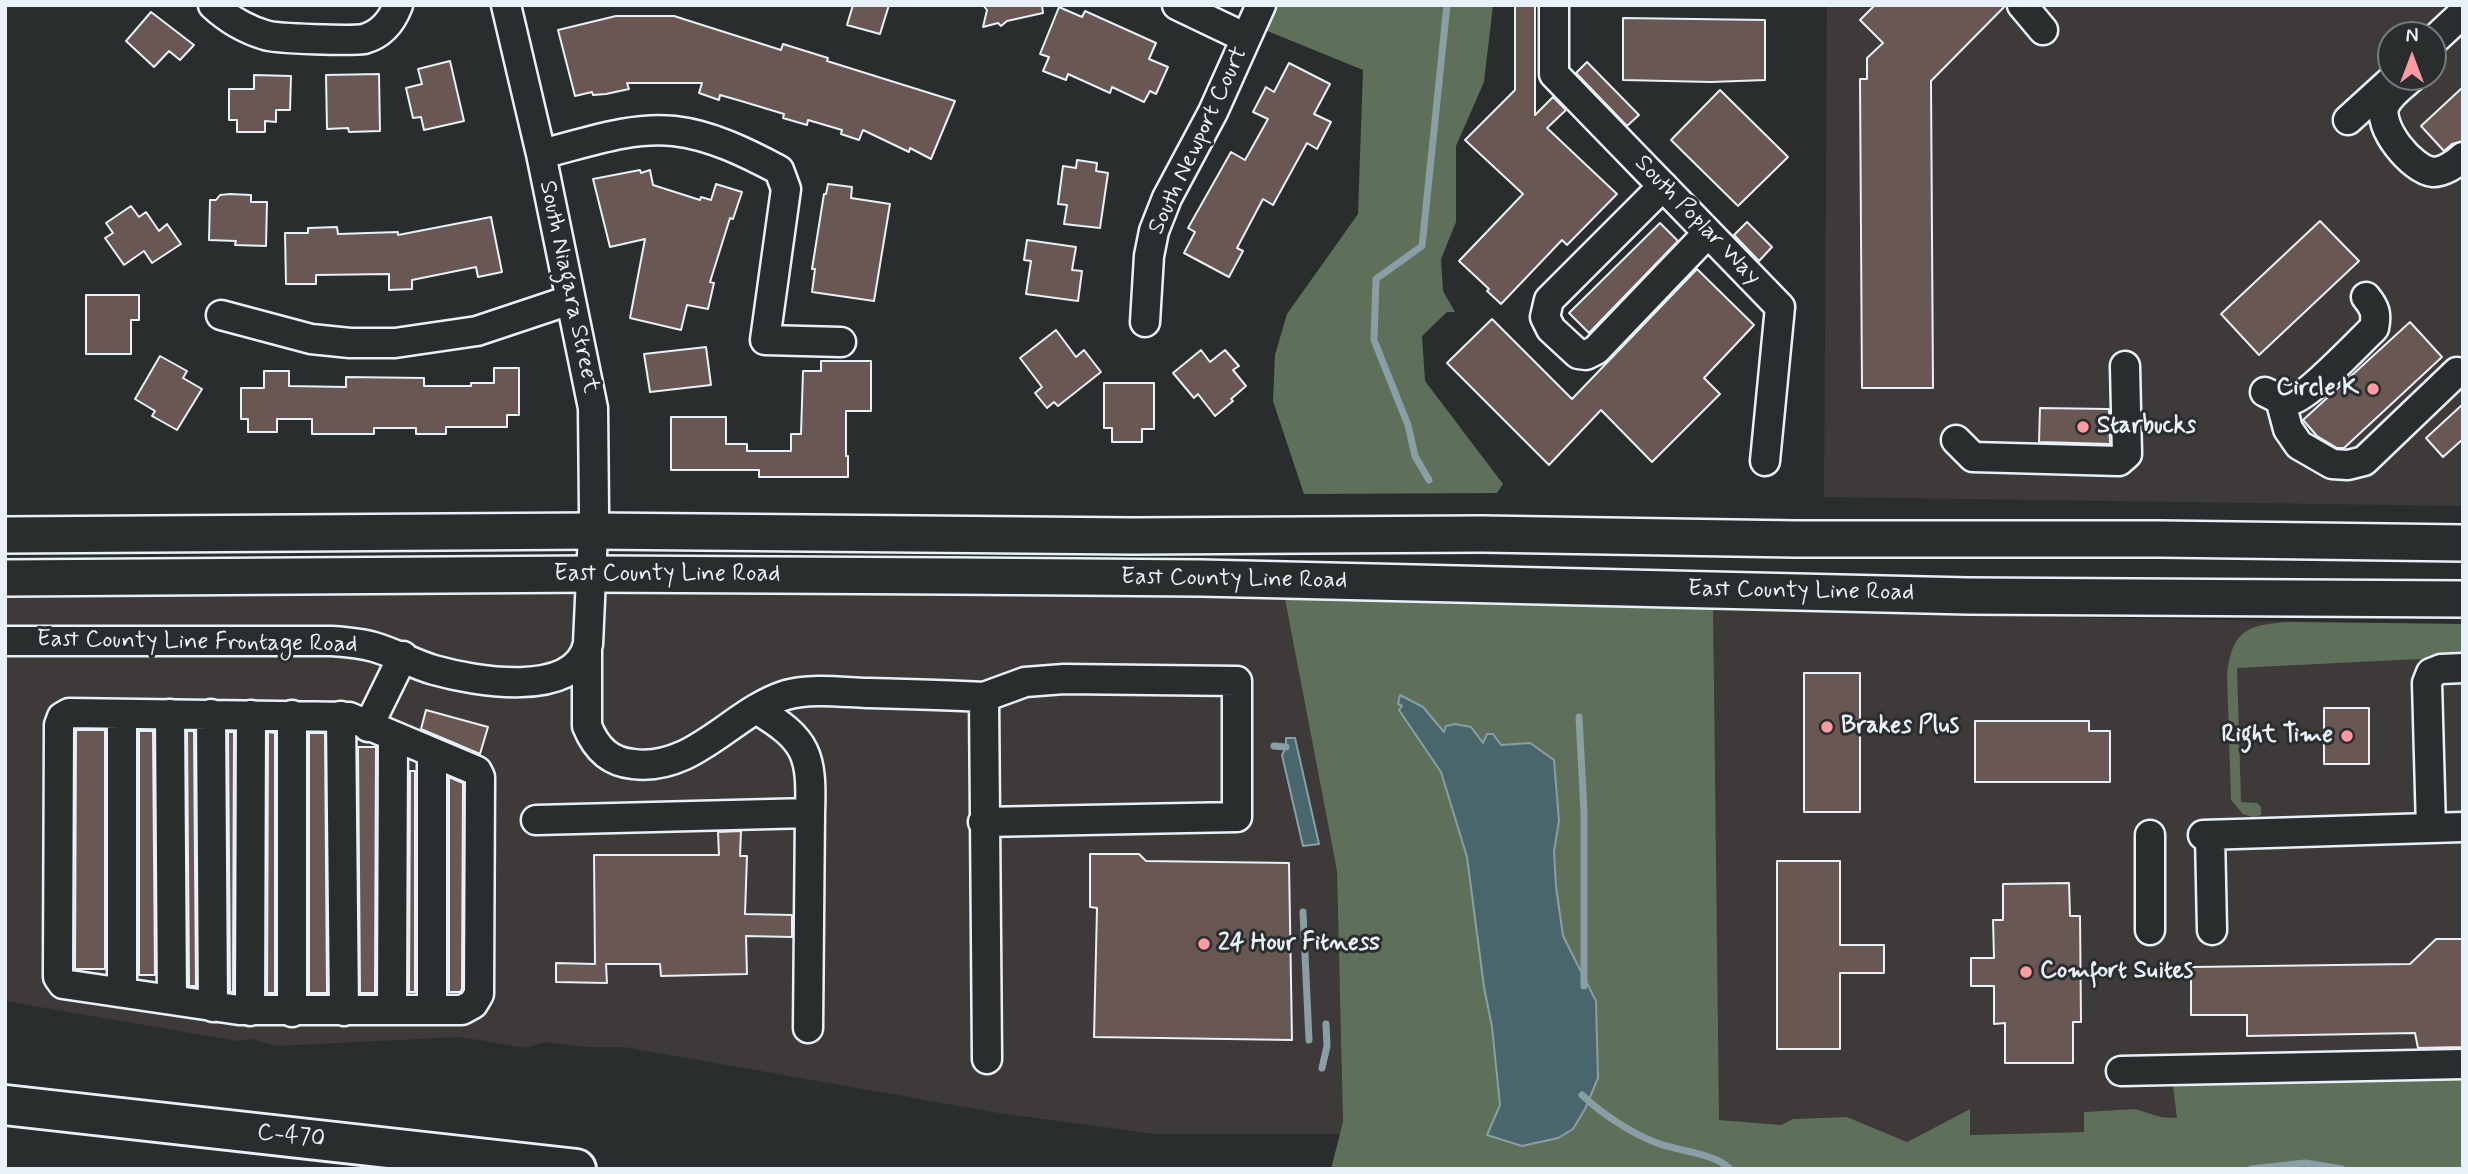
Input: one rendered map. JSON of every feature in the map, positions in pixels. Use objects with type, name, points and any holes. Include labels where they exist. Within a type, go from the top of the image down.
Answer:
[{"type":"highway","name":"C-470","points":[[5,1105],[576,1169]]},
{"type":"main road","name":"East County Line Road","points":[[5,535],[593,531],[1120,536],[1482,534],[1796,539],[2160,539],[2463,543]]},
{"type":"main road","name":"East County Line Road","points":[[5,578],[592,574],[1215,579],[1968,596],[2463,599]]},
{"type":"street","points":[[213,5],[229,19],[267,36],[352,39],[364,39],[383,29],[392,19],[398,5]]},
{"type":"street","name":"South Niagara Street","points":[[506,5],[541,154],[593,408],[592,574]]},
{"type":"street","points":[[1177,5],[1246,38]]},
{"type":"street","name":"South Newport Court","points":[[1145,322],[1149,257],[1154,231],[1167,198],[1213,112],[1261,5]]},
{"type":"street","name":"South Poplar Way","points":[[1554,5],[1555,74],[1780,307],[1765,461]]},
{"type":"street","points":[[2022,5],[2043,30]]},
{"type":"street","points":[[2447,28],[2463,13]]},
{"type":"street","points":[[2447,45],[2463,30]]},
{"type":"street","points":[[2347,120],[2379,91]]},
{"type":"street","points":[[2399,91],[2385,106],[2383,119],[2390,135],[2411,160],[2424,169],[2436,172],[2457,163],[2463,157]]},
{"type":"street","points":[[541,154],[634,133],[673,131],[744,151],[779,170],[786,189],[765,340],[841,342]]},
{"type":"street","points":[[1663,186],[1549,300],[1545,317],[1551,329],[1578,354],[1586,355],[1596,350],[1708,233]]},
{"type":"street","points":[[2366,297],[2375,308],[2377,317],[2374,328],[2308,391],[2294,400],[2273,396],[2288,429],[2299,445],[2332,464],[2348,465],[2364,461],[2457,372]]},
{"type":"street","points":[[220,315],[311,338],[350,344],[395,344],[477,331],[570,300]]},
{"type":"street","points":[[1956,440],[1973,457],[2119,461],[2127,453],[2125,366]]},
{"type":"street","points":[[592,574],[587,651],[587,726],[596,745],[617,761],[645,766],[682,757],[756,709],[787,695],[824,691],[984,696],[1025,682],[1064,678],[1237,681],[1237,817],[983,822]]},
{"type":"street","name":"East County Line Frontage Road","points":[[5,641],[331,640],[370,646],[403,656],[421,666],[454,675],[525,682],[566,673],[577,667],[587,651]]},
{"type":"street","points":[[392,1010],[380,732],[403,656]]},
{"type":"street","points":[[2431,828],[2427,683],[2431,673],[2441,669],[2463,668]]},
{"type":"street","points":[[984,696],[987,1059]]},
{"type":"street","points":[[756,709],[784,726],[800,744],[808,760],[811,778],[808,1028]]},
{"type":"street","points":[[69,713],[341,716],[349,717],[380,732],[477,771],[480,777],[479,994],[473,1004],[462,1010],[250,1011],[63,984],[58,977],[59,725],[62,717],[69,713]]},
{"type":"street","points":[[122,714],[122,992]]},
{"type":"street","points":[[170,714],[172,1000]]},
{"type":"street","points":[[211,714],[214,1007]]},
{"type":"street","points":[[250,1011],[251,715]]},
{"type":"street","points":[[292,715],[292,1012]]},
{"type":"street","points":[[341,716],[344,1011]]},
{"type":"street","points":[[432,752],[432,1010]]},
{"type":"street","points":[[536,820],[810,813]]},
{"type":"street","points":[[2212,930],[2207,835],[2463,827]]},
{"type":"street","points":[[2150,835],[2150,930]]},
{"type":"street","points":[[2121,1071],[2463,1064]]},
{"type":"shaded area","points":[[1827,5],[2463,5],[2463,506],[1824,497]]},
{"type":"shaded area","points":[[513,588],[1284,594],[1337,871],[1343,1122],[1341,1134],[1155,1134],[999,1113],[624,1047],[586,1047],[545,1042],[526,1048],[460,1037],[277,1046],[251,1039],[237,1041],[5,1001],[5,591]]},
{"type":"shaded area","points":[[1713,600],[2048,617],[2463,624],[2463,1097],[2188,1119],[2161,1117],[2135,1109],[2084,1112],[2084,1132],[1970,1135],[1969,1109],[1907,1142],[1847,1117],[1793,1119],[1781,1125],[1718,1120]]},
{"type":"green space","points":[[1276,5],[1493,5],[1484,82],[1456,146],[1456,222],[1441,259],[1443,291],[1455,312],[1447,312],[1422,336],[1425,381],[1503,484],[1497,493],[1304,494],[1273,401],[1275,355],[1287,314],[1358,214],[1363,70],[1265,30]]},
{"type":"green space","points":[[1284,594],[1713,600],[1719,1120],[1781,1125],[1793,1119],[1847,1117],[1907,1142],[1970,1109],[1970,1135],[2084,1132],[2084,1112],[2135,1109],[2161,1117],[2177,1118],[2171,1070],[2463,1074],[2463,1169],[1331,1169],[1343,1122],[1337,871]]},
{"type":"green space","points":[[2289,622],[2463,624],[2463,663],[2449,664],[2419,659],[2237,668],[2241,802],[2257,803],[2261,807],[2261,815],[2253,817],[2243,814],[2231,800],[2227,673],[2233,647],[2245,632],[2263,625]]},
{"type":"water","points":[[1400,695],[1423,707],[1444,732],[1446,726],[1455,724],[1471,727],[1483,743],[1487,734],[1493,734],[1501,745],[1530,743],[1554,760],[1559,821],[1554,851],[1556,887],[1563,936],[1596,1001],[1598,1078],[1573,1129],[1558,1138],[1522,1146],[1487,1135],[1500,1105],[1492,1027],[1467,857],[1441,772],[1399,710],[1402,706],[1398,704]]},
{"type":"water","points":[[1286,738],[1295,738],[1319,844],[1303,846],[1282,755]]},
{"type":"building","points":[[853,5],[889,5],[880,34],[847,25]]},
{"type":"building","points":[[983,5],[1042,5],[1043,13],[1007,21],[1001,26],[998,23],[983,27],[987,10]]},
{"type":"building","points":[[1515,5],[1535,5],[1535,115],[1553,97],[1566,110],[1547,128],[1617,194],[1567,245],[1562,240],[1501,304],[1459,261],[1523,194],[1465,140],[1515,90]]},
{"type":"building","points":[[1875,5],[2006,5],[1931,81],[1933,388],[1862,388],[1860,79],[1867,79],[1867,58],[1883,43],[1860,20]]},
{"type":"building","points":[[1059,7],[1082,17],[1085,11],[1156,43],[1149,59],[1168,67],[1156,94],[1150,91],[1144,102],[1112,87],[1110,93],[1068,74],[1066,80],[1043,71],[1049,57],[1040,54]]},
{"type":"building","points":[[151,12],[194,45],[180,60],[169,51],[154,67],[126,41]]},
{"type":"building","points":[[616,16],[674,16],[781,50],[783,44],[828,58],[827,61],[955,101],[931,159],[910,148],[909,152],[863,130],[859,140],[841,134],[842,130],[808,120],[807,125],[783,118],[784,114],[720,95],[719,100],[699,93],[702,83],[627,83],[629,89],[575,96],[558,30]]},
{"type":"building","points":[[1623,18],[1765,20],[1765,80],[1623,80]]},
{"type":"building","points":[[450,61],[464,121],[424,130],[421,117],[413,118],[406,88],[422,84],[418,69]]},
{"type":"building","points":[[1587,62],[1639,115],[1627,126],[1576,73]]},
{"type":"building","points":[[1289,63],[1330,84],[1314,114],[1331,122],[1317,149],[1307,143],[1273,205],[1263,199],[1237,248],[1243,251],[1229,277],[1184,253],[1195,232],[1188,228],[1231,152],[1245,160],[1268,119],[1253,112],[1266,87],[1274,92]]},
{"type":"building","points":[[379,74],[380,131],[349,132],[348,128],[327,129],[326,75]]},
{"type":"building","points":[[254,75],[291,76],[290,110],[276,110],[276,122],[265,121],[265,132],[237,132],[237,120],[229,120],[229,89],[254,89]]},
{"type":"building","points":[[2463,87],[2463,141],[2452,144],[2444,151],[2421,126]]},
{"type":"building","points":[[1720,90],[1788,157],[1738,206],[1671,140]]},
{"type":"building","points":[[1077,160],[1097,163],[1096,171],[1108,173],[1100,228],[1064,224],[1067,205],[1058,204],[1063,166],[1076,168]]},
{"type":"building","points":[[640,170],[641,173],[650,170],[653,185],[700,200],[701,197],[711,200],[716,184],[742,192],[733,219],[730,218],[710,282],[714,283],[708,309],[687,305],[681,330],[630,318],[645,239],[610,247],[593,179]]},
{"type":"building","points":[[828,184],[852,187],[851,198],[890,204],[874,301],[812,292],[815,269],[812,269]]},
{"type":"building","points":[[230,194],[251,195],[251,202],[267,202],[266,246],[235,245],[236,241],[209,240],[210,200]]},
{"type":"building","points":[[131,206],[139,217],[146,212],[159,231],[167,224],[181,244],[152,263],[144,251],[124,265],[105,238],[113,233],[106,223]]},
{"type":"building","points":[[491,217],[502,272],[478,277],[476,267],[412,280],[412,289],[389,290],[389,274],[316,275],[316,284],[286,284],[285,233],[308,233],[308,228],[337,227],[338,234],[398,232],[398,235]]},
{"type":"building","points":[[2320,221],[2359,261],[2259,355],[2221,314]]},
{"type":"building","points":[[1747,222],[1772,247],[1759,261],[1734,235]]},
{"type":"building","points":[[1660,223],[1678,241],[1589,333],[1569,313]]},
{"type":"building","points":[[1027,240],[1076,247],[1072,270],[1082,271],[1078,301],[1026,294],[1031,261],[1024,260]]},
{"type":"building","points":[[1697,269],[1754,325],[1704,378],[1720,394],[1652,462],[1601,410],[1549,465],[1447,363],[1492,319],[1572,399]]},
{"type":"building","points":[[86,295],[139,295],[139,320],[131,320],[131,354],[86,354]]},
{"type":"building","name":"Circle K","points":[[2410,322],[2442,357],[2344,448],[2337,448],[2317,436],[2303,420]]},
{"type":"building","points":[[1056,330],[1076,357],[1084,350],[1101,372],[1058,406],[1054,402],[1047,408],[1035,393],[1042,387],[1020,358]]},
{"type":"building","points":[[706,347],[711,385],[650,392],[644,354]]},
{"type":"building","points":[[1201,350],[1210,362],[1225,350],[1239,366],[1233,370],[1246,386],[1215,416],[1198,394],[1194,398],[1173,373]]},
{"type":"building","points":[[160,356],[187,371],[183,378],[202,389],[177,430],[152,416],[155,411],[135,399]]},
{"type":"building","points":[[821,361],[871,361],[871,411],[846,411],[848,477],[759,477],[759,470],[671,470],[671,417],[726,417],[726,444],[747,444],[747,451],[791,451],[791,434],[801,434],[803,371],[821,371]]},
{"type":"building","points":[[494,368],[519,368],[519,415],[507,415],[507,427],[446,427],[446,434],[416,434],[416,428],[374,428],[374,434],[312,434],[312,419],[277,419],[277,432],[248,432],[248,419],[241,419],[241,388],[264,388],[264,371],[289,371],[289,386],[346,387],[346,377],[424,378],[424,386],[471,386],[471,383],[494,383]]},
{"type":"building","points":[[1104,383],[1154,383],[1154,429],[1142,429],[1142,442],[1112,442],[1112,428],[1104,428]]},
{"type":"building","points":[[2463,404],[2463,439],[2443,457],[2426,438]]},
{"type":"building","points":[[2040,408],[2109,409],[2110,444],[2039,442]]},
{"type":"building","points":[[1804,673],[1860,673],[1860,812],[1804,812]]},
{"type":"building","name":"Right Time","points":[[2324,708],[2369,708],[2369,764],[2324,764]]},
{"type":"building","points":[[426,710],[488,727],[480,754],[421,729]]},
{"type":"building","points":[[1975,721],[2089,721],[2089,731],[2110,731],[2110,782],[1975,782]]},
{"type":"building","points":[[76,730],[105,730],[105,969],[75,969]]},
{"type":"building","points":[[139,731],[153,731],[155,975],[139,975]]},
{"type":"building","points":[[187,731],[194,731],[196,986],[189,986]]},
{"type":"building","points":[[228,732],[234,732],[233,992],[230,992]]},
{"type":"building","points":[[268,732],[275,733],[275,993],[267,993]]},
{"type":"building","points":[[309,733],[325,733],[327,993],[309,993]]},
{"type":"building","points":[[358,747],[376,747],[375,993],[360,993]]},
{"type":"building","points":[[410,771],[415,771],[415,992],[409,992]]},
{"type":"building","points":[[449,777],[463,783],[460,992],[449,992]]},
{"type":"building","points":[[741,831],[740,856],[747,856],[745,914],[792,915],[792,937],[746,936],[747,974],[661,976],[660,964],[606,964],[607,983],[556,982],[556,963],[595,964],[594,855],[719,855],[718,832]]},
{"type":"building","points":[[1090,854],[1139,854],[1146,861],[1289,863],[1292,1040],[1094,1037],[1097,908],[1090,907]]},
{"type":"building","points":[[1777,861],[1840,861],[1840,945],[1884,945],[1884,973],[1840,973],[1840,1049],[1777,1049]]},
{"type":"building","name":"Comfort Suites","points":[[2069,883],[2070,916],[2080,916],[2081,1022],[2073,1022],[2073,1063],[2005,1063],[2005,1023],[1994,1024],[1994,986],[1971,986],[1971,958],[1994,958],[1993,920],[2003,920],[2003,884]]},
{"type":"building","points":[[2436,939],[2463,939],[2463,1047],[2418,1048],[2415,1033],[2247,1036],[2247,1015],[2191,1015],[2191,967],[2410,964]]},
{"type":"waterway","points":[[1429,480],[1415,456],[1408,425],[1374,340],[1376,279],[1422,246],[1447,5]]},
{"type":"waterway","points":[[1579,717],[1584,812],[1584,986]]},
{"type":"waterway","points":[[1274,746],[1286,747]]},
{"type":"waterway","points":[[1303,912],[1309,1040]]},
{"type":"waterway","points":[[1322,1068],[1327,1046],[1326,1024]]},
{"type":"waterway","points":[[1582,1095],[1637,1134],[1666,1146],[1715,1159],[1730,1169]]},
{"type":"waterway","points":[[2251,1169],[2305,1163],[2342,1169]]},
{"type":"place","name":"Circle K","points":[[2373,389]]},
{"type":"place","name":"Starbucks","points":[[2083,427]]},
{"type":"place","name":"Brakes Plus","points":[[1827,727]]},
{"type":"place","name":"Right Time","points":[[2347,736]]},
{"type":"place","name":"24 Hour Fitness","points":[[1204,944]]},
{"type":"place","name":"Comfort Suites","points":[[2026,972]]}]
